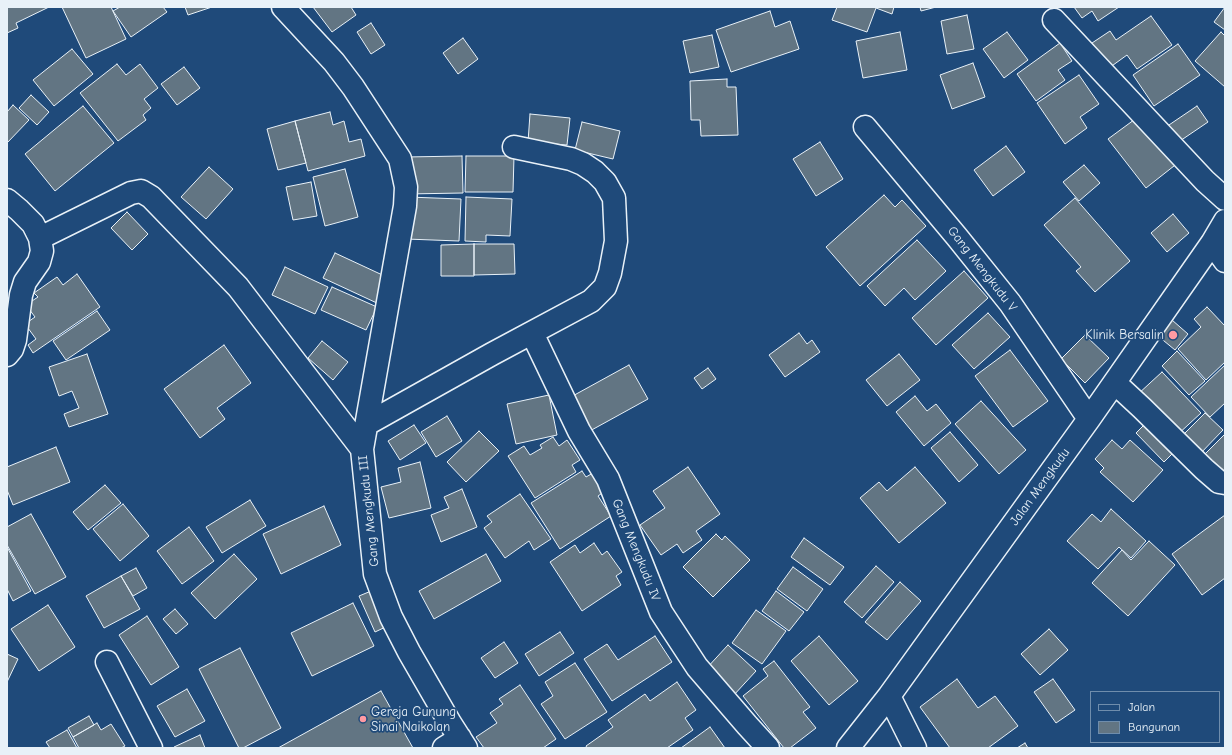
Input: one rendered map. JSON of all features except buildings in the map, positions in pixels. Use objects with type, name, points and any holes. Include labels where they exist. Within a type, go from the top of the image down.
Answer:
[{"type":"street","name":"Gang Mengkudu III","points":[[283,7],[334,62],[400,159],[406,187],[405,206],[362,449],[375,574],[391,617],[446,717],[457,745]]},
{"type":"street","points":[[1054,20],[1205,180],[1225,199]]},
{"type":"street","name":"Gang Mengkudu V","points":[[865,126],[957,237],[1010,304],[1089,419]]},
{"type":"street","points":[[367,424],[591,301],[605,287],[610,273],[616,241],[614,198],[605,182],[595,172],[583,164],[571,159],[514,147]]},
{"type":"street","points":[[40,238],[131,193],[141,191],[151,197],[238,287],[362,449]]},
{"type":"street","points":[[7,200],[33,224],[40,238],[42,251],[39,262],[25,282],[21,295],[15,340],[12,349],[7,355]]},
{"type":"street","name":"Jalan Mengkudu","points":[[848,748],[889,696],[1115,383],[1225,221]]},
{"type":"street","points":[[1212,242],[1225,260]]},
{"type":"street","name":"Gang Mengkudu IV","points":[[532,333],[579,431],[608,479],[661,612],[697,667],[768,748]]},
{"type":"street","points":[[1115,383],[1204,469],[1219,482],[1225,483]]},
{"type":"street","points":[[107,662],[151,748]]},
{"type":"street","points":[[889,696],[914,748]]},
{"type":"place","name":"Klinik Bersalin","points":[[1173,335]]},
{"type":"place","name":"Gereja Gunung Sinai Naikolan","points":[[363,719]]}]
